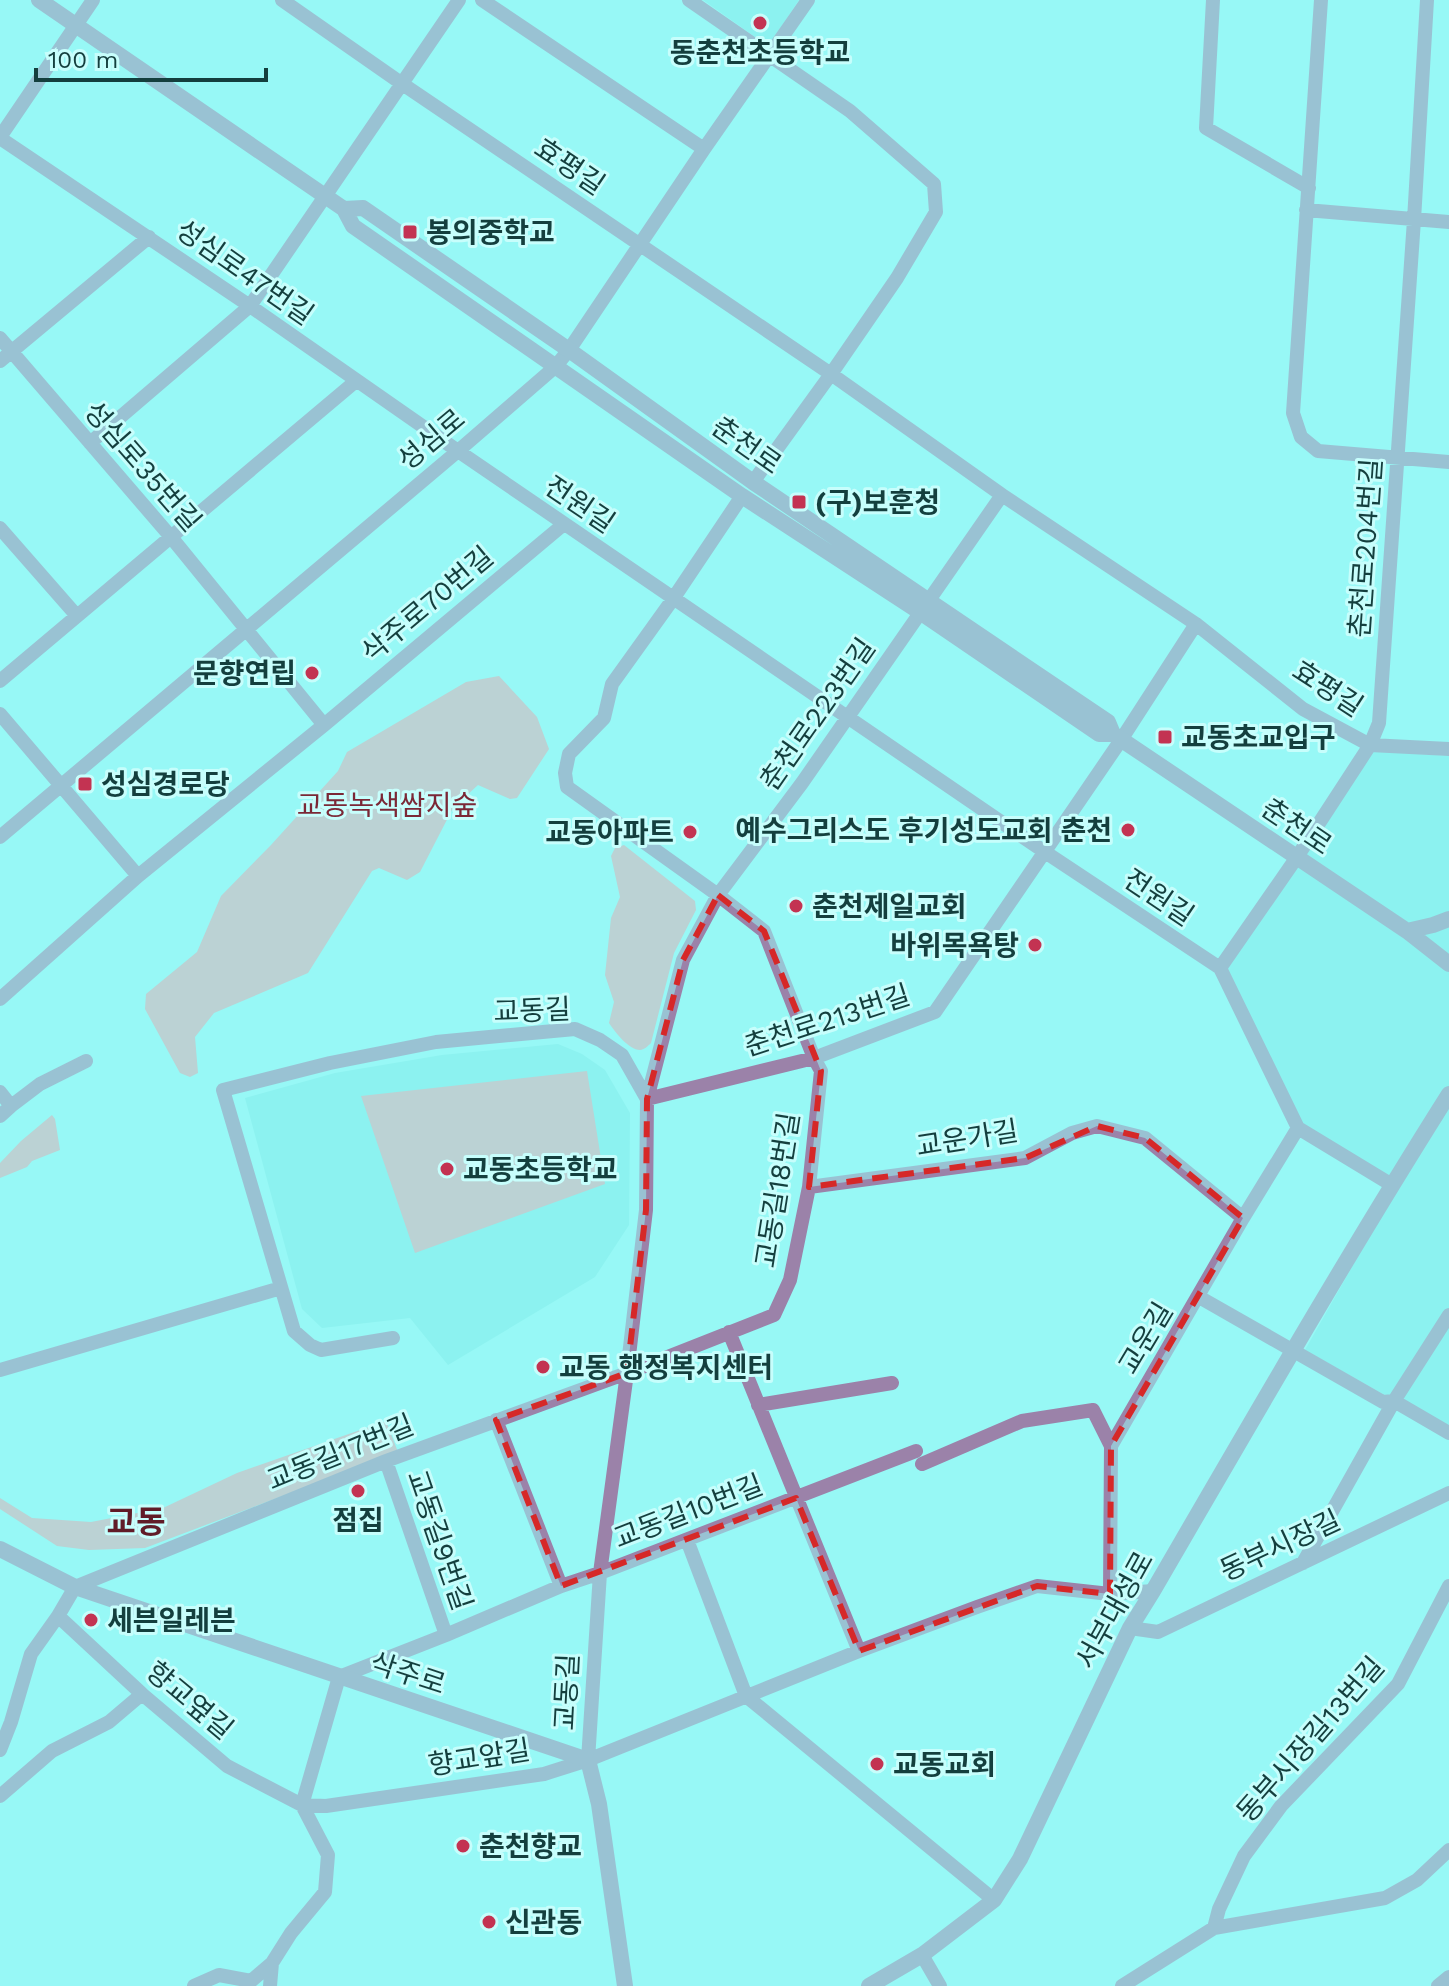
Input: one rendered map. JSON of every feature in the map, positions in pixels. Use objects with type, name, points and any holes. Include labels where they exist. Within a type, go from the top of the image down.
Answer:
[{"type":"street","name":"춘천로","points":[[39,0],[344,209],[353,226],[742,496],[924,606]]},
{"type":"street","points":[[0,138],[93,0]]},
{"type":"street","name":"효평길","points":[[282,0],[831,374],[1002,495],[1196,624],[1303,709],[1370,745],[1449,749]]},
{"type":"street","points":[[90,443],[250,306],[459,0]]},
{"type":"street","points":[[482,0],[704,149]]},
{"type":"street","points":[[689,0],[850,111],[934,184],[936,212],[897,278],[753,482]]},
{"type":"street","name":"성심로","points":[[0,837],[555,367],[808,0]]},
{"type":"street","points":[[1213,0],[1206,128],[1309,188]]},
{"type":"street","points":[[1321,0],[1293,413],[1301,437],[1318,451],[1449,462]]},
{"type":"street","name":"춘천로204번길","points":[[1220,968],[1370,745],[1379,723],[1427,0]]},
{"type":"street","name":"성심로47번길","points":[[0,138],[458,451]]},
{"type":"street","name":"춘천로","points":[[344,209],[363,208],[569,350],[1099,734],[1117,737],[1407,931],[1449,964]]},
{"type":"street","points":[[1306,210],[1449,222]]},
{"type":"street","points":[[6,356],[149,237]]},
{"type":"street","name":"성심로35번길","points":[[0,338],[6,356],[90,443],[246,629]]},
{"type":"street","points":[[0,681],[356,381]]},
{"type":"street","name":"전원길","points":[[458,451],[1220,968]]},
{"type":"street","points":[[924,606],[1002,495]]},
{"type":"street","points":[[742,496],[612,684],[604,718],[569,754],[565,773],[567,787],[764,931],[814,1058]]},
{"type":"street","name":"삭주로70번길","points":[[0,999],[138,876],[564,524]]},
{"type":"street","points":[[0,528],[77,616]]},
{"type":"street","name":"춘천로223번길","points":[[647,1099],[683,960],[718,895],[848,718],[924,606]]},
{"type":"street","points":[[1117,737],[1196,624]]},
{"type":"street","points":[[246,629],[324,725]]},
{"type":"street","points":[[0,714],[138,876]]},
{"type":"street","name":"춘천로213번길","points":[[647,1099],[814,1058],[935,1012],[1045,852],[1117,737]]},
{"type":"street","points":[[1407,931],[1449,919]]},
{"type":"street","points":[[1220,968],[1298,1128],[1392,1185]]},
{"type":"street","name":"교동길","points":[[393,1338],[321,1350],[294,1331],[223,1090],[330,1063],[436,1042],[575,1029],[600,1040],[622,1055],[647,1099],[646,1210],[600,1573],[588,1760]]},
{"type":"street","name":"교동길18번길","points":[[627,1373],[774,1315],[790,1280],[809,1187],[821,1071],[814,1058]]},
{"type":"street","points":[[0,1092],[6,1111],[40,1084],[86,1061]]},
{"type":"street","name":"서부대성로","points":[[869,1986],[922,1955],[994,1900],[1020,1859],[1130,1628],[1449,1094]]},
{"type":"street","name":"교운가길","points":[[809,1187],[1025,1158],[1072,1133],[1097,1126],[1145,1138],[1243,1218]]},
{"type":"street","name":"교운길","points":[[1111,1446],[1298,1128]]},
{"type":"street","points":[[0,1370],[281,1288]]},
{"type":"street","points":[[1199,1297],[1383,1402],[1394,1401],[1449,1433]]},
{"type":"street","points":[[1303,1563],[1394,1401],[1449,1315]]},
{"type":"street","name":"교동길10번길","points":[[729,1332],[796,1498]]},
{"type":"street","name":"교동길17번길","points":[[75,1587],[386,1461],[627,1373]]},
{"type":"street","points":[[758,1405],[892,1383]]},
{"type":"street","name":"교동길10번길","points":[[600,1573],[796,1498],[1022,1421],[1093,1410],[1111,1446]]},
{"type":"street","points":[[496,1420],[561,1586]]},
{"type":"street","points":[[1110,1594],[1111,1446]]},
{"type":"street","name":"교동길9번길","points":[[386,1461],[446,1635]]},
{"type":"street","name":"동부시장길","points":[[1130,1628],[1158,1632],[1449,1493]]},
{"type":"street","points":[[796,1498],[859,1651]]},
{"type":"street","points":[[687,1540],[746,1696],[994,1900]]},
{"type":"street","name":"삭주로","points":[[0,1549],[75,1587],[588,1760]]},
{"type":"street","name":"교동길9번길","points":[[339,1677],[600,1573]]},
{"type":"street","name":"향교앞길","points":[[302,1805],[326,1806],[544,1774],[588,1760],[859,1651],[1037,1586],[1110,1594],[1153,1591]]},
{"type":"street","name":"동부시장길13번길","points":[[1214,1928],[1219,1909],[1244,1856],[1281,1806],[1398,1684],[1449,1586]]},
{"type":"street","points":[[0,1750],[31,1654],[75,1587]]},
{"type":"street","name":"향교옆길","points":[[58,1616],[142,1694],[227,1766],[302,1805]]},
{"type":"street","points":[[194,1986],[219,1975],[251,1981],[272,1963],[291,1933],[325,1892],[328,1855],[302,1805],[339,1677]]},
{"type":"street","points":[[0,1796],[52,1751],[109,1722],[142,1694]]},
{"type":"street","points":[[588,1760],[602,1817],[625,1986]]},
{"type":"street","points":[[1128,1983],[1214,1928],[1385,1898],[1417,1880],[1449,1850]]},
{"type":"street","points":[[922,1955],[940,1986]]},
{"type":"street","points":[[270,1986],[272,1963]]},
{"type":"street","points":[[1438,1986],[1449,1977]]},
{"type":"street","points":[[1128,1983],[1149,1986]]},
{"type":"highlighted area","points":[[718,895],[764,931],[821,1071],[809,1187],[1025,1158],[1097,1126],[1145,1138],[1243,1218],[1111,1446],[1110,1594],[1037,1586],[859,1651],[796,1498],[561,1586],[496,1420],[627,1373],[646,1210],[647,1099],[683,960]]},
{"type":"shaded area","name":"동춘천초등학교","points":[[703,0],[799,0],[768,46]]},
{"type":"shaded area","points":[[1371,751],[1449,756],[1449,1430],[1305,1350],[1400,1182],[1302,1124],[1224,968]]},
{"type":"shaded area","name":"교동초등학교","points":[[558,1044],[582,1054],[605,1070],[630,1113],[629,1225],[595,1277],[448,1365],[410,1318],[322,1328],[302,1309],[245,1098],[335,1073],[442,1055]]},
{"type":"green space","name":"교동녹색쌈지숲","points":[[499,676],[537,717],[549,749],[517,798],[510,799],[478,785],[453,808],[420,872],[407,880],[379,868],[372,871],[308,973],[214,1013],[195,1037],[198,1073],[190,1077],[180,1073],[145,1009],[146,994],[197,952],[221,896],[338,771],[347,752],[466,682]]},
{"type":"green space","points":[[624,845],[695,901],[696,910],[674,953],[651,1043],[640,1050],[627,1044],[609,1023],[614,1002],[605,975],[611,918],[620,897],[611,856],[615,848]]},
{"type":"green space","points":[[587,1071],[605,1184],[415,1253],[361,1096]]},
{"type":"green space","points":[[52,1115],[60,1150],[0,1178],[0,1163]]},
{"type":"green space","points":[[386,1421],[398,1452],[145,1548],[89,1550],[57,1546],[0,1509],[0,1498],[32,1518],[91,1522],[163,1508],[237,1473]]},
{"type":"place","name":"동춘천초등학교","points":[[760,23]]},
{"type":"place","name":"봉의중학교","points":[[410,232]]},
{"type":"place","name":"(구)보훈청","points":[[799,502]]},
{"type":"place","name":"문향연립","points":[[312,673]]},
{"type":"place","name":"교동초교입구","points":[[1165,737]]},
{"type":"place","name":"성심경로당","points":[[85,784]]},
{"type":"place","name":"예수그리스도 후기성도교회 춘천","points":[[1128,830]]},
{"type":"place","name":"교동아파트","points":[[690,832]]},
{"type":"place","name":"춘천제일교회","points":[[796,906]]},
{"type":"place","name":"바위목욕탕","points":[[1035,945]]},
{"type":"place","name":"교동초등학교","points":[[447,1169]]},
{"type":"place","name":"교동 행정복지센터","points":[[543,1367]]},
{"type":"place","name":"점집","points":[[358,1491]]},
{"type":"place","name":"세븐일레븐","points":[[91,1620]]},
{"type":"place","name":"교동교회","points":[[877,1764]]},
{"type":"place","name":"춘천향교","points":[[463,1846]]},
{"type":"place","name":"신관동","points":[[489,1922]]},
{"type":"district","name":"교동","points":[[136,1522]]}]
